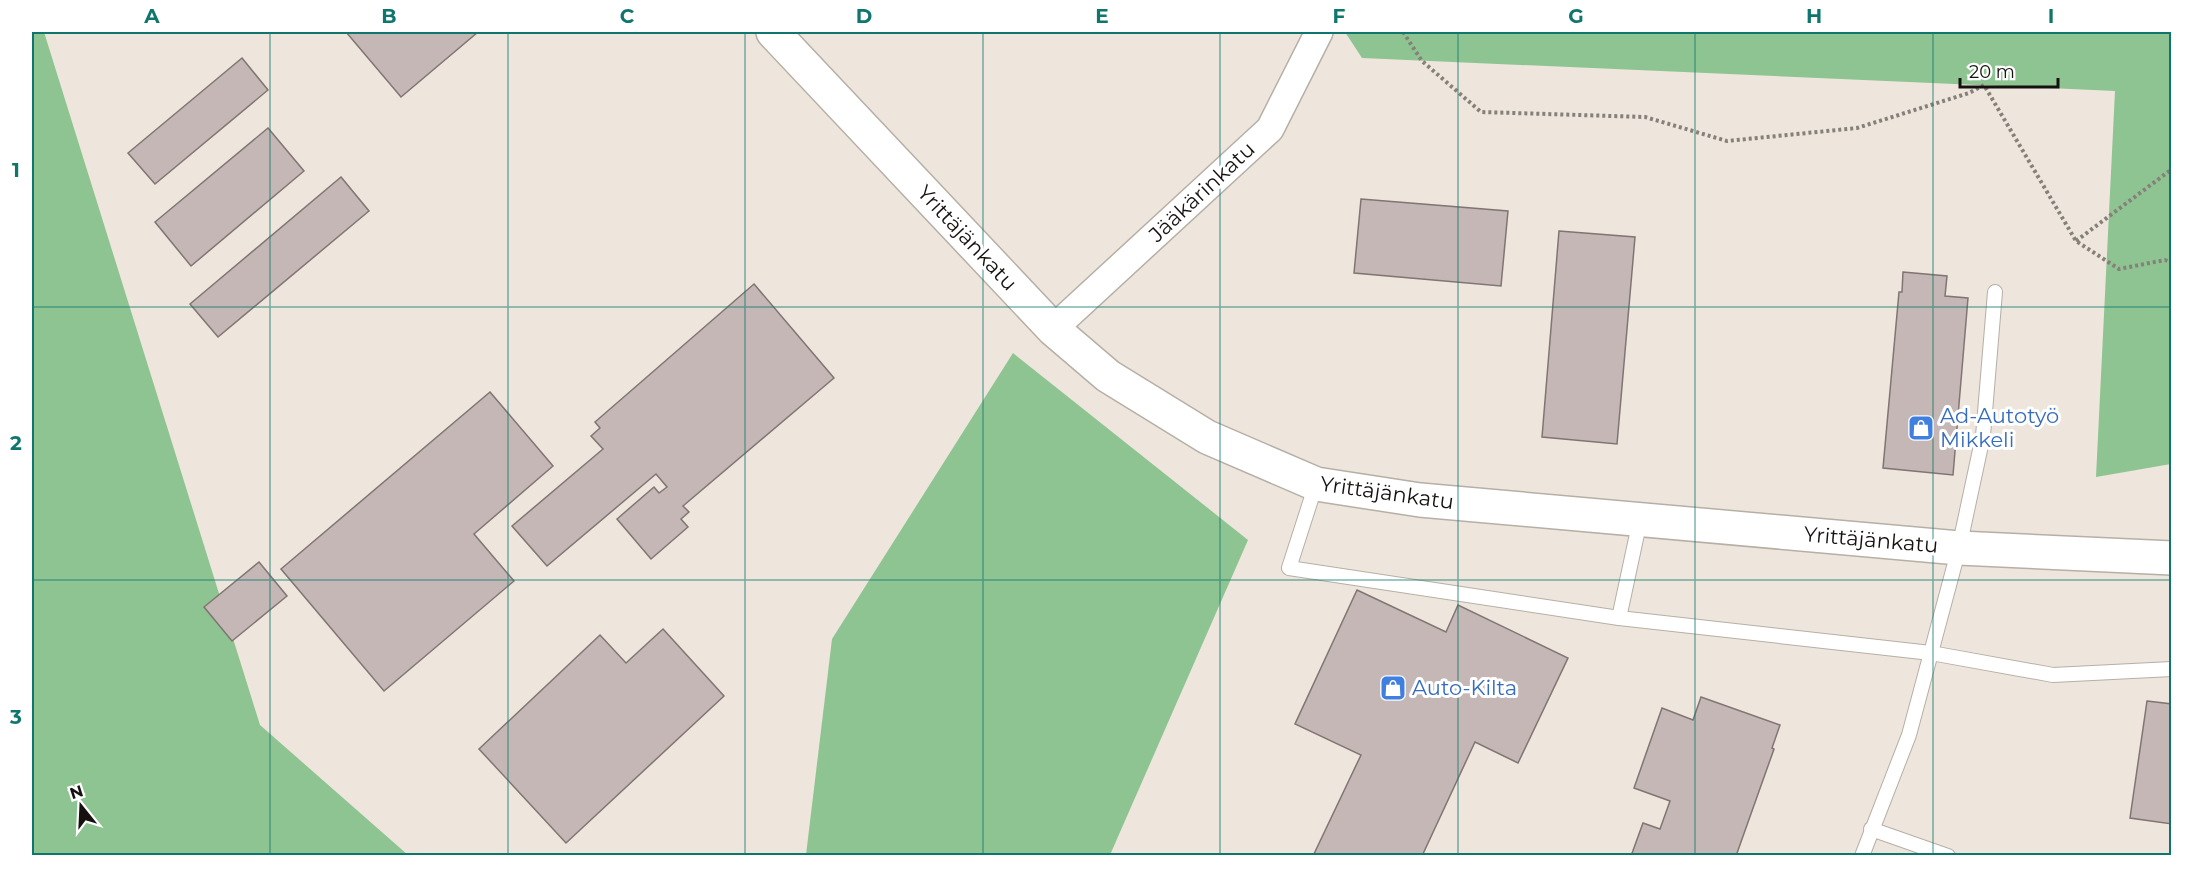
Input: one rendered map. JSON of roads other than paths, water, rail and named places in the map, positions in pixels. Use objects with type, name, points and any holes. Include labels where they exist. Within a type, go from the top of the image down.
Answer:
[{"type":"street","name":"Yrittäjänkatu","points":[[773,32],[1053,329],[1108,376],[1207,437],[1316,484],[1420,500],[1959,548],[2172,558]]},
{"type":"street","name":"Jääkärinkatu","points":[[1053,329],[1270,129],[1319,32]]},
{"type":"lane","points":[[1862,855],[1909,735],[1959,548],[1983,436],[1995,292]]},
{"type":"lane","points":[[1316,484],[1289,568],[1619,618],[1931,653],[2053,675],[2172,669]]},
{"type":"lane","points":[[1619,618],[1640,520]]},
{"type":"lane","points":[[1871,829],[1948,855]]},
{"type":"place","name":"Ad-Autotyö Mikkeli","points":[[1921,428]]},
{"type":"place","name":"Auto-Kilta","points":[[1393,688]]}]
